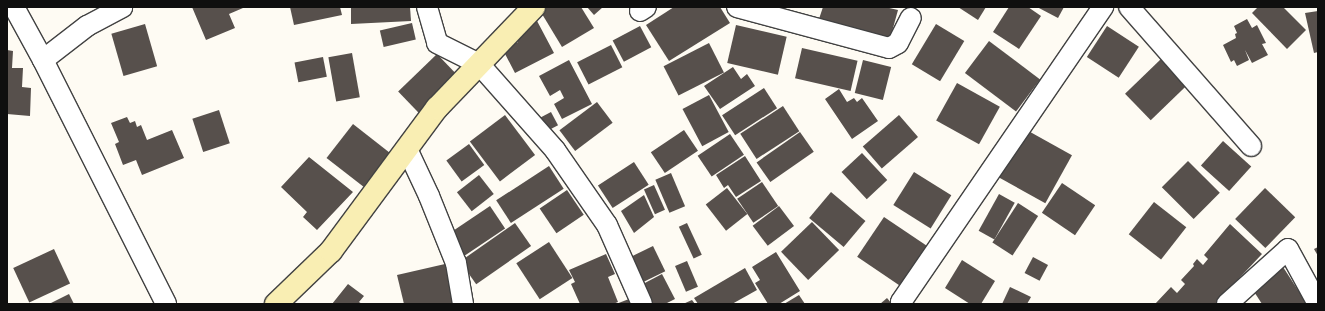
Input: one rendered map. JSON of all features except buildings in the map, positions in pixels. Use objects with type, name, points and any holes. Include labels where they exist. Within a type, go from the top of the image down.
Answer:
[{"type":"street","points":[[14,7],[44,60],[166,304]]},
{"type":"street","points":[[44,60],[86,26],[122,7]]},
{"type":"street","points":[[427,7],[437,43],[479,64],[555,150],[607,225],[642,304]]},
{"type":"street","points":[[276,304],[331,251],[437,108],[534,7]]},
{"type":"street","points":[[737,7],[889,48],[898,43],[911,18]]},
{"type":"street","points":[[902,304],[901,302],[1103,7]]},
{"type":"street","points":[[1129,7],[1251,146]]},
{"type":"street","points":[[407,149],[429,196],[456,263],[463,304]]},
{"type":"street","points":[[1227,304],[1288,249],[1318,304]]}]
